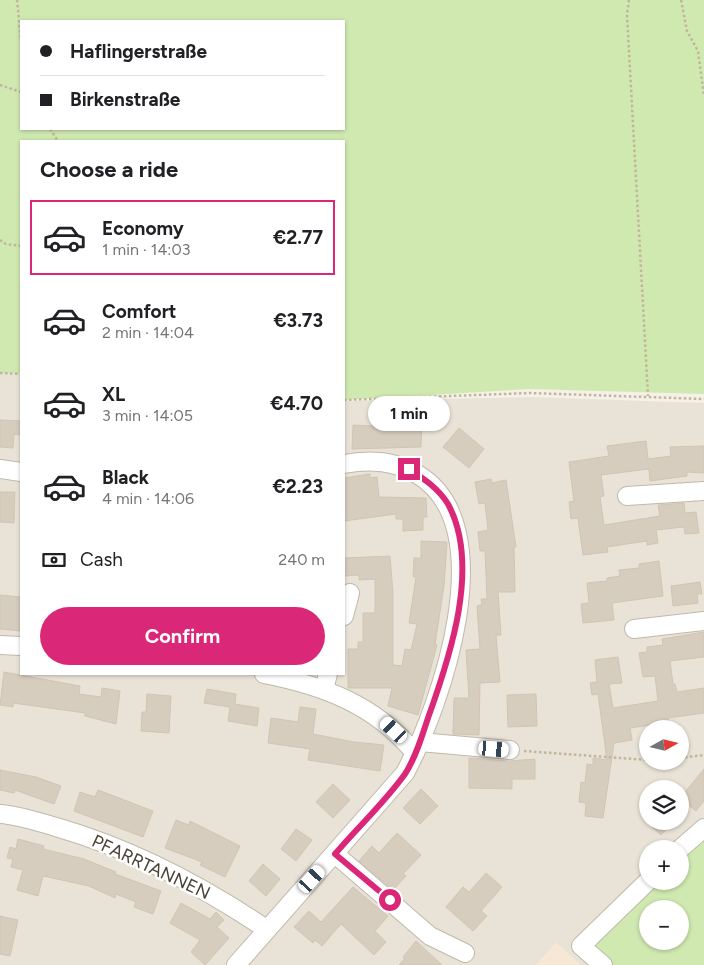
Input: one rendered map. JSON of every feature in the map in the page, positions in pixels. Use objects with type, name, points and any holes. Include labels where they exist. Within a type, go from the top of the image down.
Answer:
[{"type":"street","points":[[236,965],[405,774],[418,748],[444,672],[459,605],[462,569],[458,535],[448,504],[430,482],[409,469],[387,462],[362,461],[345,464]]},
{"type":"street","points":[[0,470],[20,472]]},
{"type":"street","points":[[627,496],[704,491]]},
{"type":"street","points":[[345,612],[350,593]]},
{"type":"street","points":[[634,629],[704,621]]},
{"type":"street","points":[[0,645],[20,646]]},
{"type":"street","points":[[273,675],[326,681],[418,748],[510,750]]},
{"type":"street","name":"PFARRTANNEN","points":[[0,814],[35,821],[124,850],[206,891],[266,930]]},
{"type":"street","points":[[689,842],[704,828]]},
{"type":"street","points":[[335,854],[430,936],[465,953]]},
{"type":"street","points":[[603,965],[580,946],[639,890]]},
{"type":"path","points":[[17,0],[20,30]]},
{"type":"path","points":[[629,0],[627,15],[632,142],[648,396]]},
{"type":"path","points":[[681,0],[687,31],[698,51],[704,96]]},
{"type":"path","points":[[0,85],[20,92]]},
{"type":"path","points":[[0,240],[6,244],[20,246]]},
{"type":"path","points":[[0,373],[20,374]]},
{"type":"path","points":[[345,400],[530,393],[704,399]]},
{"type":"path","points":[[510,750],[639,759]]},
{"type":"path","points":[[689,757],[704,756]]},
{"type":"shaded area","points":[[0,373],[20,374],[20,675],[345,675],[345,401],[531,397],[704,403],[704,829],[689,842],[639,840],[639,890],[643,890],[603,965],[581,965],[556,943],[536,965],[0,965]]},
{"type":"shaded area","points":[[556,943],[581,965],[536,965]]},
{"type":"green space","points":[[0,0],[704,0],[704,394],[530,389],[345,400],[345,140],[20,140],[20,374],[0,373]]},
{"type":"green space","points":[[704,830],[704,965],[606,965],[582,946],[641,890],[689,890],[689,844]]},
{"type":"building","points":[[0,420],[20,421],[20,435],[14,434],[13,448],[0,447]]},
{"type":"building","points":[[395,420],[422,421],[421,447],[352,449],[353,425],[395,427]]},
{"type":"building","points":[[459,428],[484,449],[469,468],[443,447]]},
{"type":"building","points":[[646,441],[648,459],[671,456],[670,447],[704,446],[704,473],[687,472],[687,476],[650,481],[649,469],[601,475],[604,496],[600,497],[604,525],[660,516],[658,505],[684,503],[685,513],[696,512],[699,533],[685,534],[684,527],[656,530],[658,543],[647,545],[647,541],[607,547],[608,552],[583,555],[578,518],[571,519],[569,502],[574,501],[569,462],[609,456],[607,446]]},
{"type":"building","points":[[370,474],[370,478],[377,477],[379,497],[426,498],[427,517],[423,517],[423,530],[403,531],[403,519],[396,519],[396,514],[345,521],[345,478]]},
{"type":"building","points":[[491,479],[492,483],[506,480],[516,547],[514,547],[515,592],[498,592],[501,635],[496,635],[500,682],[480,683],[479,735],[453,734],[454,698],[469,698],[466,650],[480,649],[477,606],[482,605],[481,599],[487,599],[485,551],[480,551],[478,532],[488,530],[485,503],[479,504],[475,482]]},
{"type":"building","points":[[0,492],[15,492],[14,523],[0,522]]},
{"type":"building","points":[[421,541],[447,542],[444,586],[435,644],[437,645],[418,715],[388,706],[392,688],[348,688],[348,649],[358,649],[358,642],[363,642],[363,613],[375,613],[375,579],[359,580],[359,575],[345,576],[345,558],[390,556],[393,593],[393,665],[402,666],[405,649],[411,650],[417,624],[409,623],[416,577],[413,577],[414,558],[421,558]]},
{"type":"building","points":[[659,561],[663,596],[612,603],[614,620],[583,623],[581,604],[589,603],[587,583],[607,581],[607,578],[620,576],[619,570],[639,568],[639,564]]},
{"type":"building","points":[[700,582],[702,594],[697,594],[698,603],[673,606],[671,586]]},
{"type":"building","points":[[0,595],[20,597],[20,631],[0,629]]},
{"type":"building","points":[[704,632],[704,657],[670,661],[673,684],[675,684],[677,692],[704,688],[704,713],[668,718],[668,720],[639,720],[639,727],[630,728],[632,740],[614,743],[603,818],[585,816],[586,803],[579,802],[581,782],[585,783],[587,764],[593,765],[593,758],[607,760],[598,694],[592,695],[590,683],[597,682],[595,660],[618,657],[622,683],[609,684],[613,708],[658,701],[655,676],[643,677],[639,653],[647,652],[647,647],[663,645],[662,639]]},
{"type":"building","points":[[4,672],[80,686],[79,694],[101,697],[102,688],[120,691],[116,724],[85,716],[85,713],[13,703],[13,707],[0,705]]},
{"type":"building","points":[[207,689],[236,694],[235,704],[259,708],[257,726],[228,721],[230,707],[204,703]]},
{"type":"building","points":[[147,694],[171,696],[169,733],[141,731],[142,712],[146,712]]},
{"type":"building","points":[[536,694],[537,726],[508,727],[507,695]]},
{"type":"building","points":[[300,707],[316,709],[313,734],[354,742],[384,745],[380,771],[308,760],[310,749],[268,743],[271,718],[298,722]]},
{"type":"building","points":[[469,758],[509,761],[535,759],[535,779],[512,779],[512,789],[469,788]]},
{"type":"building","points":[[704,769],[704,801],[696,811],[689,805],[689,787]]},
{"type":"building","points":[[0,770],[36,777],[61,786],[54,804],[15,790],[14,793],[0,790]]},
{"type":"building","points":[[333,784],[350,800],[333,818],[316,802]]},
{"type":"building","points":[[421,789],[438,806],[420,824],[403,808]]},
{"type":"building","points":[[98,790],[153,811],[143,837],[74,811],[80,792],[95,797]]},
{"type":"building","points":[[176,820],[189,825],[190,821],[240,846],[225,877],[200,865],[202,862],[165,848]]},
{"type":"building","points":[[296,829],[312,840],[296,861],[281,849]]},
{"type":"building","points":[[655,830],[666,830],[661,835]]},
{"type":"building","points":[[397,833],[421,855],[403,874],[406,876],[393,890],[359,861],[372,846],[379,853]]},
{"type":"building","points":[[18,839],[44,846],[43,849],[84,859],[116,872],[115,874],[161,891],[153,914],[134,907],[136,902],[116,894],[115,898],[89,886],[43,876],[38,896],[17,890],[23,870],[11,867],[13,859],[7,858],[10,847],[16,849]]},
{"type":"building","points":[[263,864],[280,879],[266,896],[249,881]]},
{"type":"building","points":[[486,873],[502,887],[481,911],[487,916],[473,931],[446,907],[463,887],[469,892]]},
{"type":"building","points":[[353,887],[388,916],[375,931],[386,942],[374,955],[341,924],[322,946],[315,940],[313,943],[294,927],[309,911],[321,922]]},
{"type":"building","points":[[181,903],[210,919],[216,912],[224,920],[217,927],[229,938],[205,965],[191,952],[200,940],[170,923]]},
{"type":"building","points":[[0,916],[18,920],[10,956],[0,954]]},
{"type":"building","points":[[416,941],[442,965],[399,965]]},
{"type":"route","points":[[390,900],[335,854],[405,774],[416,753],[444,672],[459,605],[462,569],[458,535],[448,504],[430,482],[409,469]]}]
